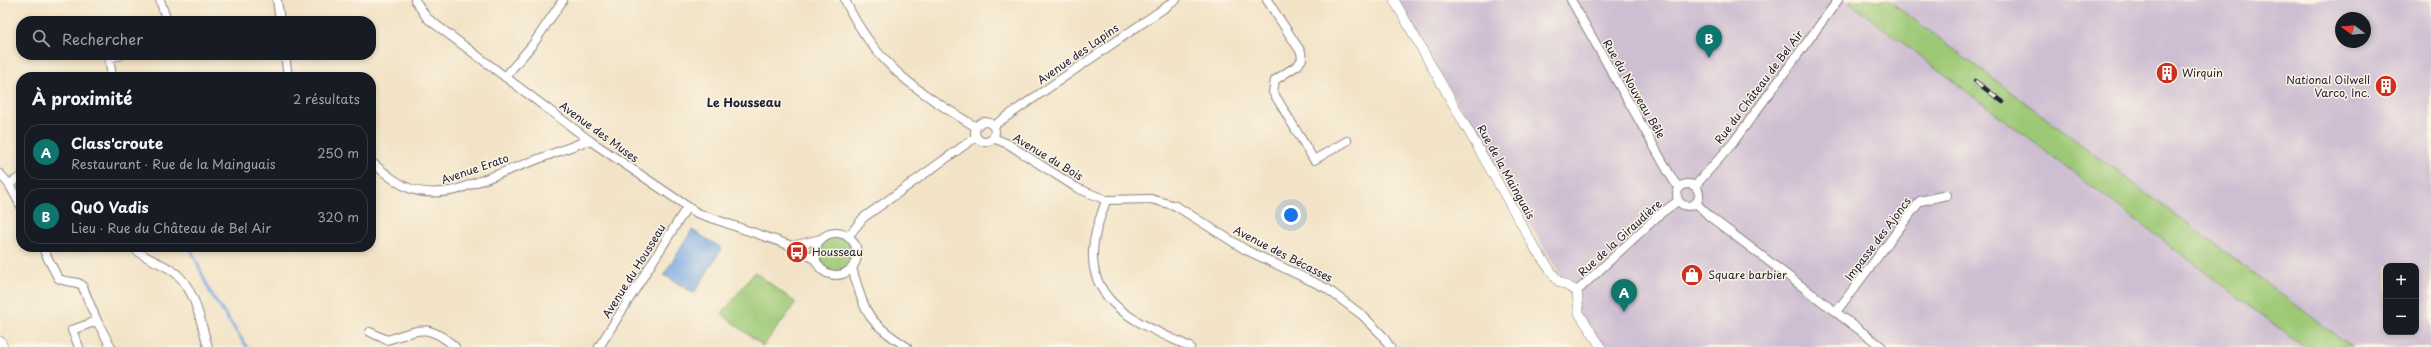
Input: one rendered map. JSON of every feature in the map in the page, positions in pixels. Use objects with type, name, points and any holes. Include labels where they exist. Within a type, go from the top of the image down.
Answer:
[{"type":"main road","points":[[0,342],[2,347]]},
{"type":"street","points":[[160,0],[165,16]]},
{"type":"street","points":[[277,0],[279,16]]},
{"type":"street","name":"Avenue des Muses","points":[[415,0],[427,18],[589,140],[687,207],[697,213],[792,246],[816,260]]},
{"type":"street","points":[[505,77],[533,44],[563,0]]},
{"type":"street","points":[[845,0],[868,42],[909,85],[976,127]]},
{"type":"street","points":[[1267,0],[1301,52],[1302,59],[1298,65],[1275,80],[1273,92],[1314,160],[1347,141]]},
{"type":"street","name":"Rue de la Mainguais","points":[[1394,0],[1536,250],[1558,281],[1576,291]]},
{"type":"street","name":"Rue du Nouveau Bêle","points":[[1571,0],[1669,173],[1675,183],[1680,186]]},
{"type":"street","name":"Rue du Château de Bel Air","points":[[1695,186],[1732,144],[1838,0]]},
{"type":"street","name":"Avenue des Lapins","points":[[993,126],[1173,1]]},
{"type":"street","points":[[109,60],[111,72]]},
{"type":"street","points":[[286,60],[287,72]]},
{"type":"street","points":[[976,127],[984,122],[993,126],[995,132],[993,138],[984,143],[976,137]]},
{"type":"street","points":[[976,127],[976,137]]},
{"type":"street","points":[[848,236],[863,218],[976,137]]},
{"type":"street","name":"Avenue du Bois","points":[[993,138],[1008,144],[1077,188],[1106,200]]},
{"type":"street","name":"Avenue Erato","points":[[376,166],[395,182],[411,190],[434,194],[456,190],[589,140]]},
{"type":"street","points":[[0,174],[9,184],[16,197]]},
{"type":"street","points":[[9,184],[16,180]]},
{"type":"street","points":[[1688,184],[1695,186],[1699,196],[1696,203],[1686,206],[1678,201],[1677,192],[1680,186],[1688,184]]},
{"type":"street","name":"Impasse des Ajoncs","points":[[1836,312],[1920,201],[1947,195]]},
{"type":"street","name":"Avenue des Bécasses","points":[[1106,200],[1150,198],[1176,206],[1246,250],[1326,288],[1362,315],[1382,335],[1390,347]]},
{"type":"street","points":[[1106,200],[1095,234],[1094,265],[1098,286],[1115,306],[1139,321],[1190,347]]},
{"type":"street","name":"Rue de la Giraudière","points":[[1576,291],[1660,214],[1678,201]]},
{"type":"street","points":[[1696,203],[1709,216],[1882,347]]},
{"type":"street","name":"Avenue du Housseau","points":[[599,347],[687,207]]},
{"type":"street","points":[[792,246],[821,239],[834,233],[848,236],[856,248],[855,262],[852,268],[841,274],[835,275],[823,270],[816,260],[816,249],[821,239]]},
{"type":"street","points":[[45,252],[58,278],[62,281],[77,282],[82,286],[97,321],[111,347]]},
{"type":"street","points":[[138,252],[171,269],[180,278],[191,293],[208,347]]},
{"type":"street","points":[[852,268],[869,316],[883,331],[907,347]]},
{"type":"street","points":[[1576,291],[1579,313],[1601,347]]},
{"type":"street","points":[[79,347],[72,330],[97,321]]},
{"type":"street","points":[[370,332],[387,340],[421,329],[435,332],[455,347]]},
{"type":"shaded area","points":[[1396,0],[1851,0],[1850,3],[2304,347],[1600,347],[1584,324],[1556,268]]},
{"type":"shaded area","points":[[1888,0],[2431,0],[2431,347],[2352,347]]},
{"type":"green space","points":[[1851,0],[1888,0],[2352,347],[2304,347],[1849,2]]},
{"type":"green space","points":[[839,237],[846,239],[851,244],[853,254],[851,264],[846,269],[833,271],[826,269],[821,264],[819,251],[821,244],[826,239]]},
{"type":"green space","points":[[755,272],[796,303],[763,346],[722,314]]},
{"type":"water","points":[[692,230],[722,248],[694,293],[664,275]]},
{"type":"waterway","points":[[192,252],[211,294],[247,347]]},
{"type":"railway","points":[[1975,81],[2003,102]]},
{"type":"place","name":"QuO Vadis","points":[[1709,58]]},
{"type":"place","name":"Wirquin","points":[[2167,73]]},
{"type":"place","name":"National Oilwell Varco, Inc.","points":[[2386,86]]},
{"type":"place","name":"Housseau","points":[[797,252]]},
{"type":"place","name":"Square barbier","points":[[1692,275]]},
{"type":"place","name":"Class'croute","points":[[1624,312]]},
{"type":"district","name":"Le Housseau","points":[[744,103]]}]
